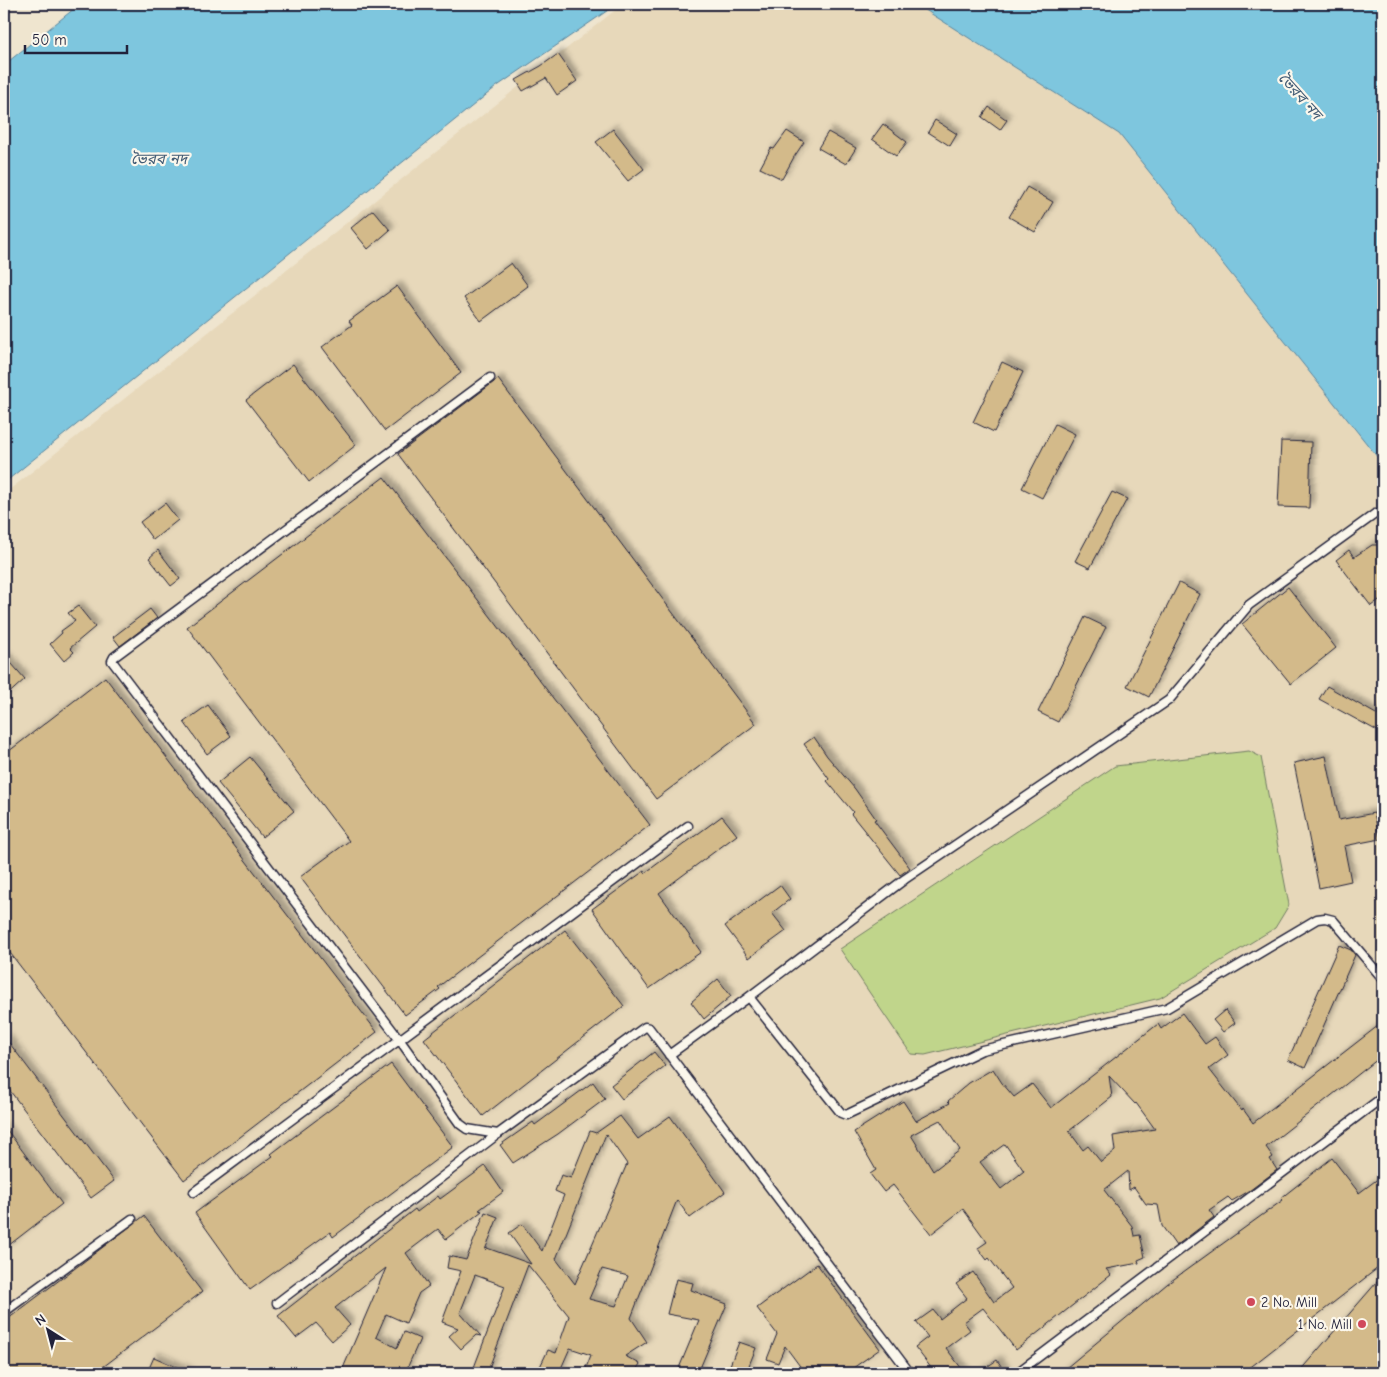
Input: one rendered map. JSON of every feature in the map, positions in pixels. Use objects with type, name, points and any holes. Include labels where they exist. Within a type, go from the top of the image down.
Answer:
[{"type":"lane","points":[[490,378],[114,657],[112,661],[399,1039],[460,1124],[467,1129],[498,1134]]},
{"type":"lane","points":[[668,1055],[749,997],[905,879],[1169,700],[1249,606],[1374,514]]},
{"type":"lane","points":[[194,1192],[688,826]]},
{"type":"lane","points":[[749,997],[842,1113],[846,1115],[982,1050],[1167,1008],[1317,919],[1333,920],[1383,979]]},
{"type":"lane","points":[[277,1302],[498,1134],[641,1028],[645,1027],[649,1028],[910,1373]]},
{"type":"lane","points":[[1017,1373],[1383,1097]]},
{"type":"lane","points":[[4,1312],[132,1219]]},
{"type":"shaded area","points":[[623,4],[916,4],[1119,134],[1383,464],[1383,1373],[4,1373],[4,494]]},
{"type":"green space","points":[[1249,751],[1261,757],[1289,905],[1275,928],[1160,998],[925,1055],[911,1054],[840,949],[1115,766]]},
{"type":"water","name":"ভৈরব নদ","points":[[80,4],[617,4],[496,87],[4,483],[4,65]]},
{"type":"water","name":"ভৈরব নদ","points":[[916,4],[1383,4],[1383,464],[1119,134]]},
{"type":"building","points":[[558,54],[577,81],[557,95],[546,78],[523,91],[516,80]]},
{"type":"building","points":[[989,107],[1007,120],[1000,130],[982,117]]},
{"type":"building","points":[[935,120],[957,134],[950,146],[928,132]]},
{"type":"building","points":[[883,124],[907,142],[896,156],[872,139]]},
{"type":"building","points":[[613,129],[644,169],[628,181],[596,142]]},
{"type":"building","points":[[787,131],[804,142],[782,179],[760,168],[771,148],[774,149]]},
{"type":"building","points":[[828,132],[856,148],[846,164],[818,148]]},
{"type":"building","points":[[1027,187],[1053,202],[1035,232],[1009,217]]},
{"type":"building","points":[[373,210],[390,230],[368,249],[351,228]]},
{"type":"building","points":[[511,263],[528,286],[481,321],[464,298]]},
{"type":"building","points":[[397,286],[461,373],[385,431],[322,347],[352,325],[349,321]]},
{"type":"building","points":[[1002,362],[1023,372],[994,432],[973,422]]},
{"type":"building","points":[[293,364],[356,445],[309,482],[246,400]]},
{"type":"building","points":[[498,379],[756,724],[656,799],[398,454]]},
{"type":"building","points":[[1055,424],[1075,434],[1042,498],[1022,488]]},
{"type":"building","points":[[1281,441],[1311,442],[1309,508],[1278,507]]},
{"type":"building","points":[[384,477],[650,825],[438,987],[440,989],[405,1015],[300,877],[349,841],[187,627]]},
{"type":"building","points":[[1112,492],[1127,499],[1090,568],[1075,561]]},
{"type":"building","points":[[165,503],[178,520],[153,540],[140,522]]},
{"type":"building","points":[[1372,545],[1383,545],[1383,597],[1371,606],[1336,560],[1349,550],[1354,557]]},
{"type":"building","points":[[158,550],[180,579],[171,586],[149,558]]},
{"type":"building","points":[[1179,583],[1200,594],[1149,697],[1127,686]]},
{"type":"building","points":[[1288,587],[1336,648],[1291,684],[1242,624]]},
{"type":"building","points":[[78,606],[95,627],[70,648],[74,652],[64,661],[50,644],[62,633],[61,631],[75,621],[68,613]]},
{"type":"building","points":[[150,609],[157,618],[120,646],[113,637]]},
{"type":"building","points":[[1085,617],[1106,627],[1058,722],[1038,712]]},
{"type":"building","points":[[4,655],[25,679],[4,698]]},
{"type":"building","points":[[105,677],[377,1032],[184,1180],[4,945],[4,755]]},
{"type":"building","points":[[1327,686],[1383,718],[1383,734],[1319,699]]},
{"type":"building","points":[[208,705],[231,736],[207,754],[184,722]]},
{"type":"building","points":[[814,737],[827,756],[855,789],[876,819],[874,820],[910,868],[900,875],[851,814],[853,812],[827,781],[829,779],[804,744]]},
{"type":"building","points":[[1326,756],[1339,820],[1374,813],[1380,839],[1344,846],[1351,881],[1319,888],[1294,763]]},
{"type":"building","points":[[250,757],[294,811],[262,837],[218,783]]},
{"type":"building","points":[[722,816],[737,835],[659,893],[701,952],[649,989],[592,909],[644,871],[645,873]]},
{"type":"building","points":[[780,885],[790,899],[772,913],[786,931],[749,958],[725,926]]},
{"type":"building","points":[[565,930],[624,1006],[483,1116],[424,1039]]},
{"type":"building","points":[[1339,945],[1351,950],[1355,955],[1305,1068],[1288,1060]]},
{"type":"building","points":[[718,979],[731,996],[704,1019],[691,1002]]},
{"type":"building","points":[[1225,1010],[1235,1023],[1223,1032],[1213,1020]]},
{"type":"building","points":[[1182,1013],[1205,1044],[1215,1037],[1228,1055],[1209,1069],[1253,1123],[1383,1022],[1383,1055],[1266,1147],[1273,1157],[1270,1159],[1277,1170],[1232,1201],[1228,1197],[1209,1210],[1214,1217],[1176,1246],[1162,1226],[1158,1205],[1146,1204],[1134,1187],[1129,1190],[1128,1171],[1104,1190],[1132,1226],[1134,1236],[1140,1235],[1145,1257],[1138,1260],[1139,1263],[1106,1269],[1111,1275],[1016,1350],[983,1308],[964,1322],[970,1330],[946,1348],[965,1373],[935,1373],[915,1347],[928,1337],[916,1322],[933,1310],[940,1319],[967,1298],[956,1284],[973,1272],[994,1302],[1012,1288],[989,1258],[987,1260],[978,1248],[987,1242],[963,1209],[931,1234],[893,1185],[884,1192],[870,1174],[876,1170],[854,1132],[903,1101],[916,1121],[950,1103],[948,1101],[969,1083],[993,1069],[1014,1097],[1032,1084],[1051,1108],[1158,1024],[1161,1029]],"holes":[[[1109,1076],[1136,1103],[1155,1129],[1113,1136],[1115,1151],[1101,1162],[1088,1146],[1083,1150],[1069,1131],[1112,1097]],[[940,1120],[960,1150],[933,1171],[911,1135]],[[1005,1144],[1024,1171],[1001,1189],[980,1162]]]},
{"type":"building","points":[[4,1036],[114,1181],[91,1198],[4,1083]]},
{"type":"building","points":[[654,1052],[665,1066],[622,1099],[611,1085]]},
{"type":"building","points":[[391,1064],[453,1147],[333,1237],[330,1232],[250,1290],[195,1213],[273,1156],[271,1154]]},
{"type":"building","points":[[593,1082],[605,1099],[558,1134],[513,1163],[500,1145],[533,1122],[535,1125]]},
{"type":"building","points":[[620,1116],[638,1139],[670,1116],[725,1192],[690,1218],[677,1200],[631,1318],[647,1342],[625,1356],[640,1364],[634,1373],[584,1373],[591,1355],[570,1348],[559,1373],[537,1373],[548,1350],[556,1353],[569,1316],[528,1265],[487,1373],[473,1370],[505,1286],[475,1275],[460,1313],[481,1336],[476,1335],[461,1349],[449,1336],[458,1328],[442,1322],[461,1271],[447,1268],[449,1256],[466,1260],[485,1212],[498,1217],[485,1250],[487,1248],[531,1264],[509,1233],[522,1224],[542,1251],[564,1195],[555,1191],[561,1175],[571,1178],[590,1131],[596,1133]],"holes":[[[606,1134],[627,1164],[575,1284],[556,1259]],[[602,1269],[628,1276],[616,1306],[589,1299]]]},
{"type":"building","points":[[4,1126],[62,1204],[4,1249]]},
{"type":"building","points":[[1332,1158],[1359,1193],[1383,1175],[1383,1264],[1243,1373],[1060,1373],[1167,1284],[1283,1200],[1281,1198]]},
{"type":"building","points":[[485,1166],[503,1192],[446,1239],[438,1229],[406,1253],[429,1286],[419,1293],[406,1323],[386,1314],[376,1337],[397,1348],[404,1332],[420,1339],[405,1373],[341,1373],[386,1268],[335,1308],[350,1325],[332,1341],[316,1323],[296,1338],[278,1316],[415,1209],[417,1212],[438,1196],[440,1199]]},
{"type":"building","points":[[144,1216],[202,1292],[95,1373],[4,1373],[4,1322]]},
{"type":"building","points":[[817,1264],[880,1349],[846,1373],[805,1373],[785,1346],[778,1363],[767,1359],[777,1334],[757,1308]]},
{"type":"building","name":"1 No. Mill","points":[[1383,1275],[1383,1373],[1298,1373]]},
{"type":"building","points":[[676,1279],[693,1283],[691,1290],[727,1304],[698,1373],[677,1373],[699,1320],[667,1314]]},
{"type":"building","points":[[739,1342],[756,1348],[746,1373],[727,1373]]},
{"type":"building","points":[[154,1357],[190,1373],[147,1373]]},
{"type":"building","points":[[997,1360],[1006,1373],[978,1373]]},
{"type":"place","name":"2 No. Mill","points":[[1251,1302]]},
{"type":"place","name":"1 No. Mill","points":[[1362,1324]]}]
